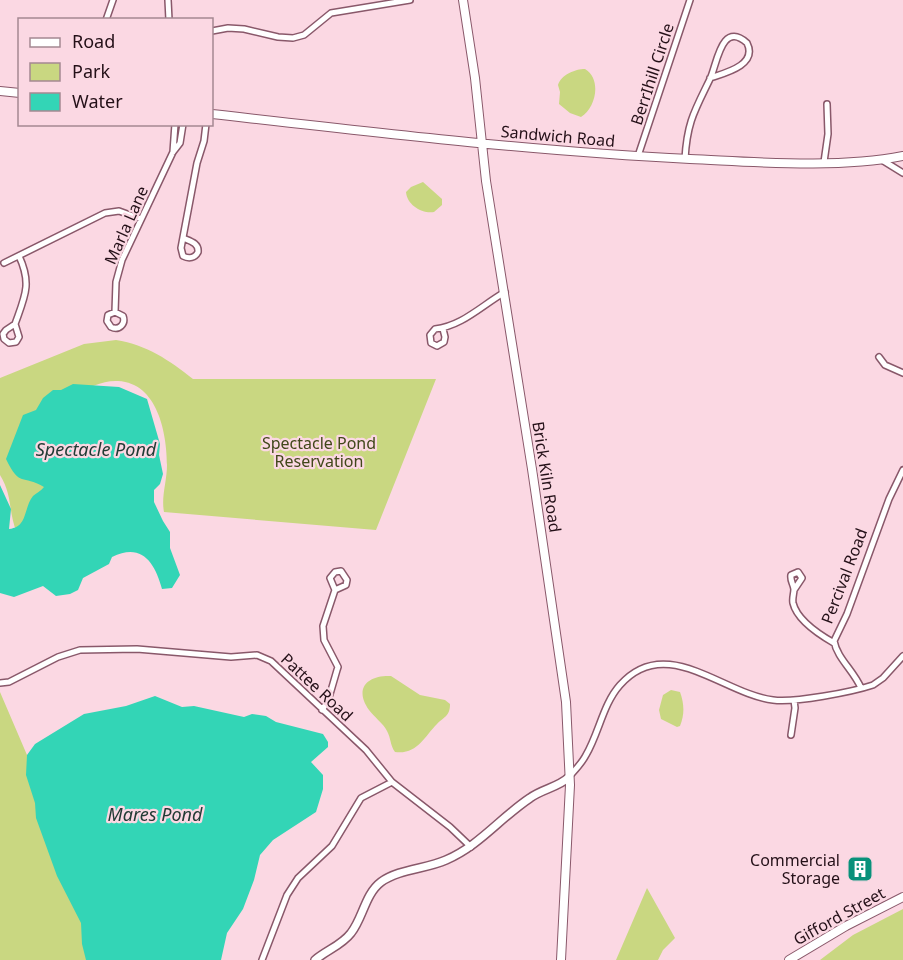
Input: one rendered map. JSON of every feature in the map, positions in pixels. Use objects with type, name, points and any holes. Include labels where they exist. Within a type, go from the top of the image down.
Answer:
[{"type":"main road","name":"Brick Kiln Road","points":[[462,0],[483,144],[486,181],[505,292],[566,702],[570,777],[561,960]]},
{"type":"main road","points":[[0,91],[18,93]]},
{"type":"main road","name":"Sandwich Road","points":[[213,114],[483,144],[685,159],[824,162],[882,160],[903,156]]},
{"type":"main road","name":"Gifford Street","points":[[789,960],[846,926],[903,897]]},
{"type":"street","points":[[107,18],[113,0]]},
{"type":"street","points":[[168,0],[169,18]]},
{"type":"street","points":[[213,31],[228,28],[244,29],[293,38],[304,35],[331,13],[410,0]]},
{"type":"street","name":"BerrIhill Circle","points":[[638,156],[690,0]]},
{"type":"street","points":[[685,159],[691,118],[710,78],[718,53],[729,39],[738,38],[747,43],[749,54],[744,64],[710,78]]},
{"type":"street","points":[[824,162],[828,134],[827,104]]},
{"type":"street","name":"Marla Lane","points":[[173,152],[175,126]]},
{"type":"street","name":"Marla Lane","points":[[115,312],[119,271],[141,219],[173,152],[180,143],[183,126]]},
{"type":"street","points":[[183,238],[206,126]]},
{"type":"street","points":[[882,160],[903,173]]},
{"type":"street","points":[[4,263],[110,211],[141,219]]},
{"type":"street","points":[[15,324],[27,284],[26,273],[19,256]]},
{"type":"street","points":[[443,329],[464,321],[505,292]]},
{"type":"street","points":[[879,357],[885,365],[903,372]]},
{"type":"street","name":"Percival Road","points":[[861,688],[856,676],[838,655],[834,643],[838,630],[847,615],[889,499],[903,470]]},
{"type":"street","points":[[322,710],[328,701],[338,667],[324,640],[323,626],[335,590]]},
{"type":"street","points":[[794,590],[792,602],[800,615],[816,631],[834,643]]},
{"type":"street","name":"Pattee Road","points":[[0,683],[9,682],[58,657],[80,650],[160,650],[231,657],[257,655],[271,662],[366,750],[392,782],[450,827],[471,847]]},
{"type":"street","points":[[315,960],[346,939],[353,931],[371,895],[382,881],[445,861],[471,847],[531,797],[570,777],[586,754],[620,685],[634,673],[650,666],[674,664],[691,667],[717,681],[762,698],[776,701],[794,700],[873,685],[884,678],[903,656]]},
{"type":"street","points":[[791,735],[794,700]]},
{"type":"street","points":[[262,960],[287,895],[298,878],[332,846],[361,798],[392,782]]},
{"type":"green space","points":[[585,69],[594,79],[595,93],[590,107],[581,117],[570,113],[559,104],[558,85],[569,73]]},
{"type":"green space","points":[[423,182],[442,199],[442,205],[434,212],[425,212],[416,208],[407,197],[406,192],[411,187]]},
{"type":"green space","name":"Spectacle Pond Reservation","points":[[116,340],[157,354],[193,379],[436,379],[376,530],[164,512],[167,453],[157,412],[143,391],[132,384],[112,381],[74,394],[53,486],[17,533],[7,490],[0,475],[0,378],[84,344]]},
{"type":"green space","points":[[391,676],[420,695],[445,700],[450,704],[446,715],[415,748],[409,751],[395,752],[387,731],[364,702],[363,689],[370,680]]},
{"type":"green space","points":[[671,690],[680,692],[683,704],[682,722],[677,727],[661,719],[659,710],[663,695]]},
{"type":"green space","points":[[0,692],[27,755],[44,783],[95,960],[0,960]]},
{"type":"green space","points":[[647,888],[675,938],[663,950],[658,960],[616,960]]},
{"type":"green space","points":[[903,909],[903,960],[820,960],[853,935]]},
{"type":"water","name":"Spectacle Pond","points":[[73,384],[119,387],[147,399],[160,444],[159,455],[163,474],[160,484],[154,490],[154,502],[170,532],[170,548],[180,575],[172,588],[162,589],[151,563],[139,554],[131,552],[112,557],[109,564],[83,578],[78,590],[70,594],[56,596],[43,586],[14,597],[0,593],[0,485],[11,509],[9,529],[19,525],[33,496],[44,487],[18,477],[6,459],[23,415],[36,410],[43,398],[53,390],[61,390]]},
{"type":"water","name":"Mares Pond","points":[[155,696],[182,707],[194,706],[244,717],[252,714],[266,716],[276,722],[323,734],[328,747],[311,762],[323,775],[323,789],[316,812],[273,840],[260,855],[243,909],[227,933],[221,960],[86,960],[82,944],[81,923],[57,876],[36,818],[35,803],[26,775],[27,755],[35,744],[84,714],[126,706]]},
{"type":"place","name":"Commercial Storage","points":[[860,869]]}]
